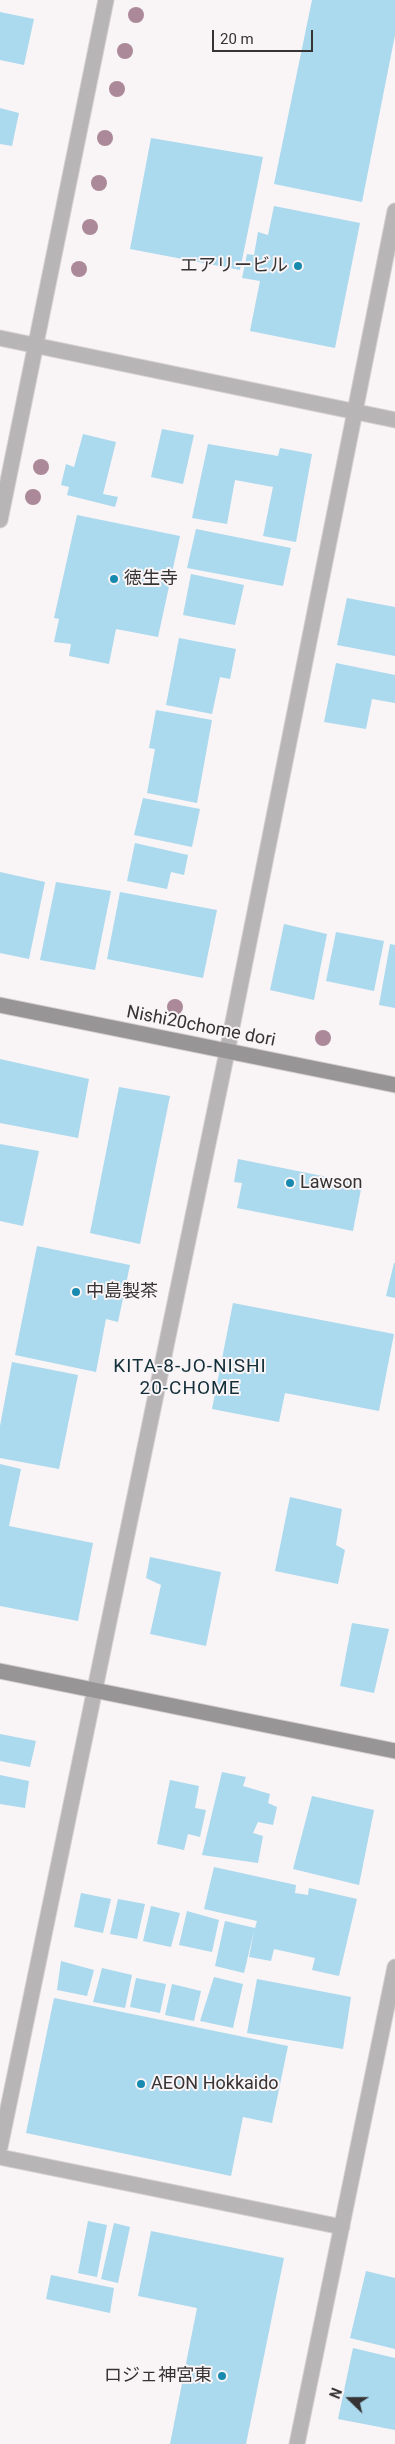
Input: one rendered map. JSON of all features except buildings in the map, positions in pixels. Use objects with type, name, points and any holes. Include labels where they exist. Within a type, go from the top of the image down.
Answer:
[{"type":"street","points":[[0,520],[106,0]]},
{"type":"street","points":[[0,2147],[227,1052],[395,211]]},
{"type":"street","points":[[0,338],[395,420]]},
{"type":"street","name":"Nishi20chome dori","points":[[0,1005],[395,1085]]},
{"type":"street","points":[[0,1671],[395,1751]]},
{"type":"street","points":[[297,2444],[395,1967]]},
{"type":"street","points":[[0,2157],[342,2227]]},
{"type":"place","name":"エアリービル","points":[[298,266]]},
{"type":"place","name":"徳生寺","points":[[114,579]]},
{"type":"place","name":"Lawson","points":[[290,1183]]},
{"type":"place","name":"中島製茶","points":[[76,1292]]},
{"type":"place","name":"AEON Hokkaido","points":[[141,2084]]},
{"type":"place","name":"ロジェ神宮東","points":[[222,2376]]},
{"type":"district","name":"KITA-8-JO-NISHI 20-CHOME","points":[[190,1378]]}]
